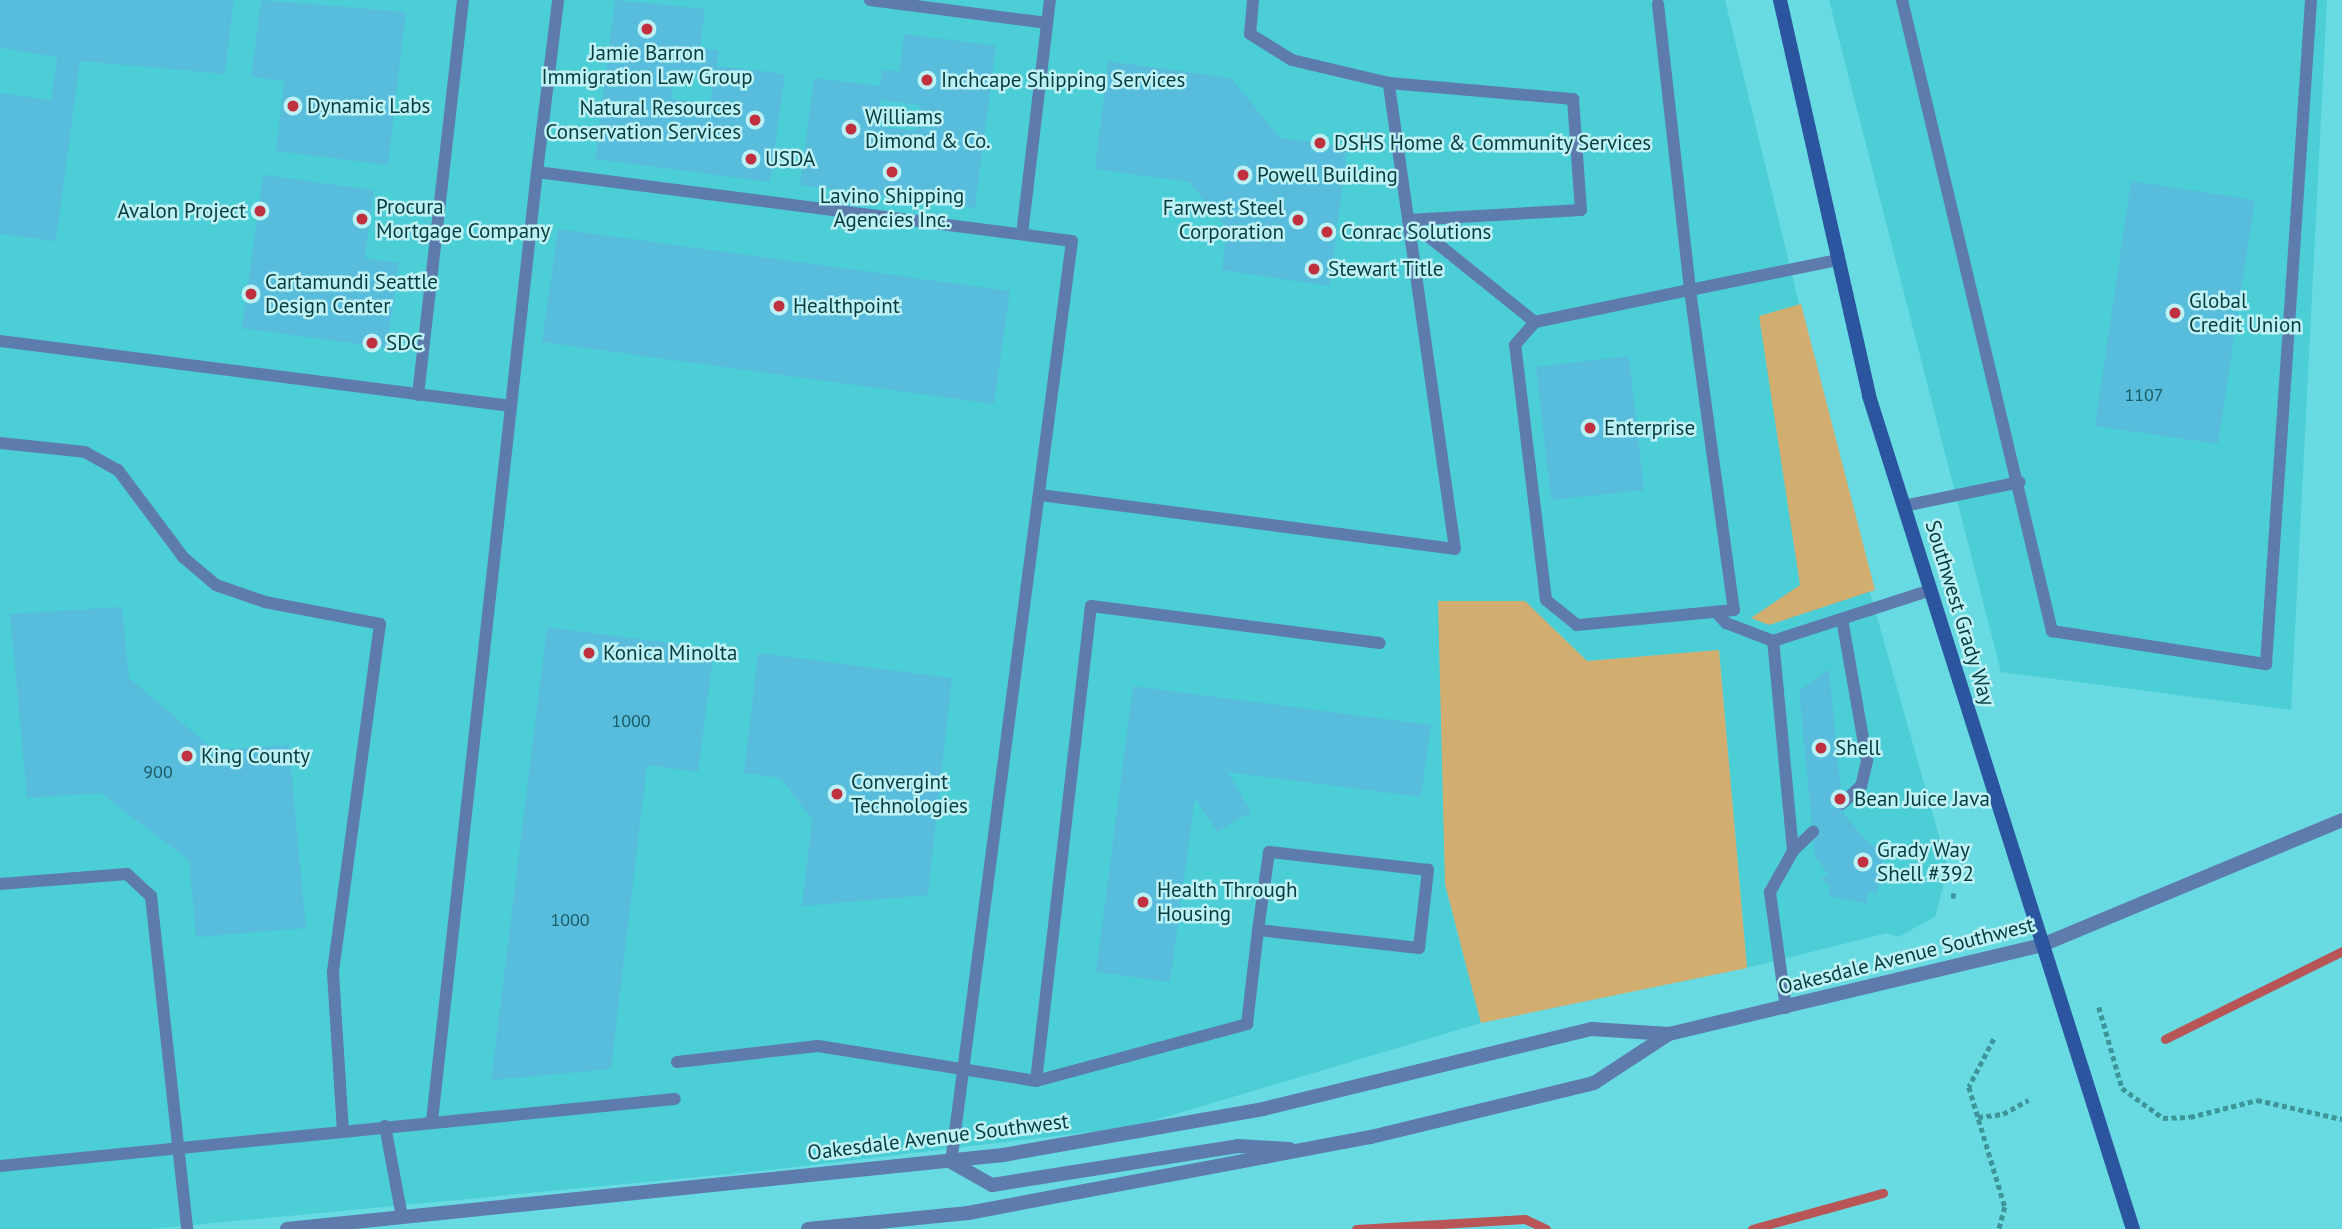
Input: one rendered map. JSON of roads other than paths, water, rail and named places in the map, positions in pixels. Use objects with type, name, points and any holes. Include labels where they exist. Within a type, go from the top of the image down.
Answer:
[{"type":"main road","name":"Southwest Grady Way","points":[[1780,0],[1869,396],[2133,1229]]},
{"type":"street","name":"Oakesdale Avenue Southwest","points":[[287,1229],[951,1161],[1263,1109],[1592,1029],[1669,1034],[2042,945],[2342,820]]},
{"type":"street","name":"Oakesdale Avenue Southwest","points":[[808,1229],[968,1213],[1312,1150],[1594,1083],[1669,1034]]},
{"type":"street","points":[[951,1161],[992,1185],[1238,1146],[1312,1150]]},
{"type":"street","points":[[381,1229],[402,1217]]},
{"type":"lane","points":[[418,395],[463,0]]},
{"type":"lane","points":[[432,1121],[558,0]]},
{"type":"lane","points":[[870,0],[1046,23]]},
{"type":"lane","points":[[1022,234],[1049,0]]},
{"type":"lane","points":[[1253,0],[1250,34],[1292,60],[1389,83],[1573,99],[1581,210],[1408,220]]},
{"type":"lane","points":[[1902,0],[2020,482],[2052,631],[2266,664],[2311,0]]},
{"type":"lane","points":[[1658,4],[1690,290],[1734,610],[1577,625],[1546,600],[1515,345],[1535,322],[1690,290],[1838,260]]},
{"type":"lane","points":[[1040,495],[1455,549],[1389,83]]},
{"type":"lane","points":[[537,172],[1072,241],[968,1072],[951,1161]]},
{"type":"lane","points":[[1408,220],[1535,322]]},
{"type":"lane","points":[[0,341],[511,406]]},
{"type":"lane","points":[[0,443],[85,452],[118,470],[183,558],[216,585],[265,603],[380,624],[333,973],[343,1130]]},
{"type":"lane","points":[[1904,506],[2020,482]]},
{"type":"lane","points":[[1716,612],[1726,623],[1773,641],[1931,590]]},
{"type":"lane","points":[[1036,1081],[1091,606],[1380,643]]},
{"type":"lane","points":[[1842,619],[1867,761],[1861,786],[1842,804]]},
{"type":"lane","points":[[1773,641],[1793,851]]},
{"type":"lane","points":[[1786,1008],[1770,892],[1793,851],[1813,832]]},
{"type":"lane","points":[[677,1062],[818,1046],[1036,1081],[1247,1024],[1258,930],[1269,852],[1428,870],[1419,948],[1258,930]]},
{"type":"lane","points":[[0,884],[127,874],[151,896],[173,1148],[187,1229]]},
{"type":"lane","points":[[0,1166],[432,1121],[675,1100]]},
{"type":"lane","points":[[385,1126],[402,1217]]},
{"type":"waterway","points":[[2165,1039],[2342,951]]},
{"type":"waterway","points":[[1752,1229],[1883,1193]]},
{"type":"waterway","points":[[1356,1229],[1525,1219],[1546,1229]]},
{"type":"place","name":"Jamie Barron Immigration Law Group","points":[[647,29]]},
{"type":"place","name":"Inchcape Shipping Services","points":[[927,80]]},
{"type":"place","name":"Dynamic Labs","points":[[293,106]]},
{"type":"place","name":"Natural Resources Conservation Services","points":[[755,120]]},
{"type":"place","name":"Williams Dimond & Co.","points":[[851,129]]},
{"type":"place","name":"DSHS Home & Community Services","points":[[1320,143]]},
{"type":"place","name":"USDA","points":[[751,159]]},
{"type":"place","name":"Lavino Shipping Agencies Inc.","points":[[892,172]]},
{"type":"place","name":"Powell Building","points":[[1243,175]]},
{"type":"place","name":"Avalon Project","points":[[260,211]]},
{"type":"place","name":"Procura Mortgage Company","points":[[362,219]]},
{"type":"place","name":"Farwest Steel Corporation","points":[[1298,220]]},
{"type":"place","name":"Conrac Solutions","points":[[1327,232]]},
{"type":"place","name":"Stewart Title","points":[[1314,269]]},
{"type":"place","name":"Cartamundi Seattle Design Center","points":[[251,294]]},
{"type":"place","name":"Healthpoint","points":[[779,306]]},
{"type":"place","name":"Global Credit Union","points":[[2175,313]]},
{"type":"place","name":"SDC","points":[[372,343]]},
{"type":"place","name":"Enterprise","points":[[1590,428]]},
{"type":"place","name":"Konica Minolta","points":[[589,653]]},
{"type":"place","name":"Shell","points":[[1821,748]]},
{"type":"place","name":"King County","points":[[187,756]]},
{"type":"place","name":"Convergint Technologies","points":[[837,794]]},
{"type":"place","name":"Bean Juice Java","points":[[1840,799]]},
{"type":"place","name":"Grady Way Shell #392","points":[[1863,862]]},
{"type":"place","name":"Health Through Housing","points":[[1143,902]]}]
